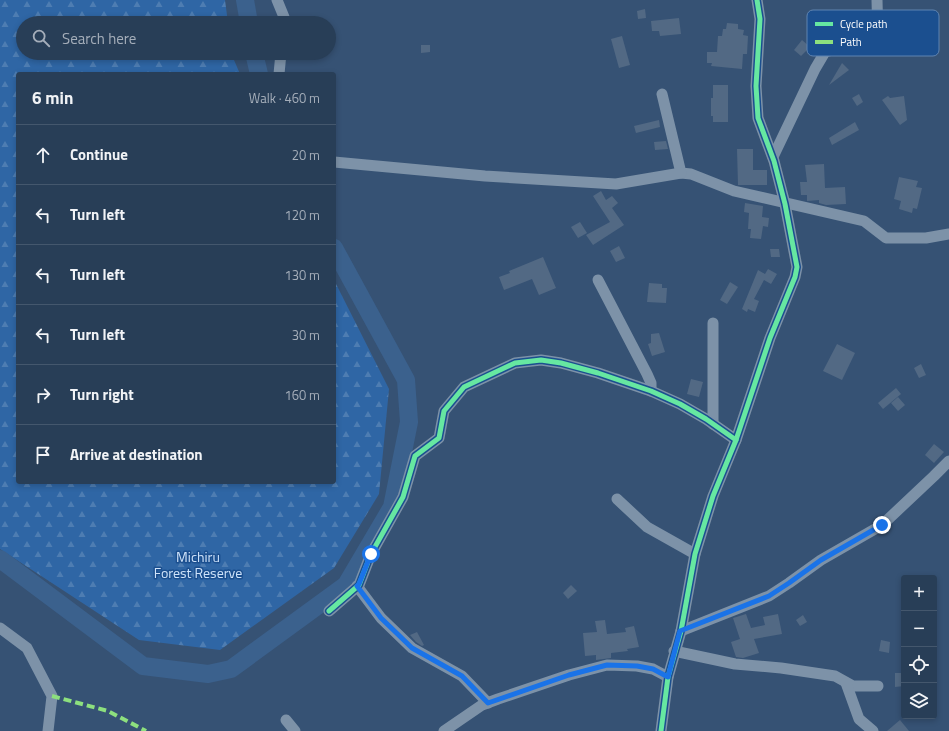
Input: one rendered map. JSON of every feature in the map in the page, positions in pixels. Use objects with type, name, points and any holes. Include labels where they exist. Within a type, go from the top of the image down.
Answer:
[{"type":"street","points":[[277,0],[284,16]]},
{"type":"street","points":[[661,731],[668,677],[680,631],[695,554],[713,496],[736,440],[770,338],[795,277],[797,267],[773,157],[758,118],[756,86],[760,20],[757,0]]},
{"type":"street","points":[[877,0],[877,10]]},
{"type":"street","points":[[773,157],[823,56]]},
{"type":"street","points":[[279,72],[280,60]]},
{"type":"street","points":[[662,94],[681,172]]},
{"type":"street","points":[[336,162],[485,176],[616,184],[681,172],[691,174],[734,191],[784,204],[864,221],[886,238],[926,238],[949,234]]},
{"type":"street","points":[[598,280],[647,374],[651,383],[652,391]]},
{"type":"street","points":[[713,324],[713,424]]},
{"type":"street","points":[[329,611],[359,584],[371,554],[403,497],[415,456],[439,438],[444,411],[464,387],[516,363],[541,360],[561,363],[652,391],[680,404],[736,440]]},
{"type":"street","points":[[680,631],[769,596],[821,560],[882,525],[949,461]]},
{"type":"street","points":[[617,499],[647,527],[695,554]]},
{"type":"street","points":[[357,586],[381,618],[412,648],[462,676],[488,703]]},
{"type":"street","points":[[0,628],[27,648],[52,696],[48,731]]},
{"type":"street","points":[[674,651],[735,664],[781,668],[835,676],[853,686],[878,686]]},
{"type":"street","points":[[444,731],[482,705],[569,675],[607,665],[637,666],[653,669],[668,677]]},
{"type":"street","points":[[846,683],[858,719],[873,731]]},
{"type":"street","points":[[286,720],[295,731]]},
{"type":"green space","name":"Michiru Forest Reserve","points":[[0,0],[225,0],[227,16],[16,16],[16,60],[234,60],[239,72],[16,72],[16,484],[336,484],[336,284],[389,389],[379,494],[334,568],[220,650],[139,640],[0,549]]},
{"type":"building","points":[[645,9],[646,18],[638,19],[637,11]]},
{"type":"building","points":[[679,18],[681,34],[660,36],[659,31],[652,31],[651,21]]},
{"type":"building","points":[[727,23],[738,24],[738,29],[744,30],[743,35],[748,36],[747,54],[743,54],[742,69],[711,66],[712,63],[707,63],[707,52],[717,52],[718,36],[722,36],[723,29],[726,29]]},
{"type":"building","points":[[622,36],[630,65],[619,68],[611,39]]},
{"type":"building","points":[[802,40],[807,44],[807,50],[801,56],[794,50]]},
{"type":"building","points":[[421,45],[430,45],[430,52],[421,53]]},
{"type":"building","points":[[842,63],[849,70],[829,85]]},
{"type":"building","points":[[713,85],[728,85],[728,122],[713,122],[713,116],[711,116],[711,98],[713,98]]},
{"type":"building","points":[[859,94],[863,102],[857,106],[852,98]]},
{"type":"building","points":[[888,96],[890,98],[904,96],[907,120],[900,125],[882,100]]},
{"type":"building","points":[[659,120],[660,127],[636,133],[634,126]]},
{"type":"building","points":[[855,122],[859,130],[832,145],[829,138]]},
{"type":"building","points":[[666,141],[668,149],[655,150],[654,142]]},
{"type":"building","points":[[737,149],[753,149],[753,170],[767,170],[767,185],[738,185]]},
{"type":"building","points":[[824,164],[825,188],[845,187],[846,204],[826,205],[819,203],[819,200],[807,201],[807,195],[801,195],[800,182],[807,182],[805,165]]},
{"type":"building","points":[[899,177],[918,181],[916,187],[922,188],[917,209],[913,208],[912,213],[899,209],[901,201],[894,199]]},
{"type":"building","points":[[601,191],[606,200],[612,196],[618,203],[612,208],[624,225],[593,245],[586,235],[610,222],[593,196]]},
{"type":"building","points":[[745,203],[763,206],[762,217],[769,218],[768,227],[763,226],[761,239],[750,238],[751,229],[748,229],[749,213],[744,212]]},
{"type":"building","points":[[580,222],[587,233],[578,238],[571,227]]},
{"type":"building","points":[[619,246],[625,258],[616,262],[610,251]]},
{"type":"building","points":[[770,249],[779,249],[780,257],[771,257]]},
{"type":"building","points":[[543,257],[556,288],[539,295],[532,279],[504,290],[499,277],[510,273],[509,271]]},
{"type":"building","points":[[768,269],[777,274],[771,284],[764,280],[754,299],[759,301],[755,312],[748,309],[747,312],[742,309],[758,270],[765,274]]},
{"type":"building","points":[[730,282],[738,287],[727,304],[720,300]]},
{"type":"building","points":[[649,283],[662,284],[662,288],[667,288],[666,303],[647,302]]},
{"type":"building","points":[[659,333],[665,352],[652,356],[648,344],[651,343],[651,334]]},
{"type":"building","points":[[837,344],[855,353],[842,380],[823,371]]},
{"type":"building","points":[[921,364],[926,375],[919,378],[914,368]]},
{"type":"building","points":[[691,379],[703,382],[699,397],[687,394]]},
{"type":"building","points":[[896,388],[901,394],[883,409],[878,403]]},
{"type":"building","points":[[898,397],[905,405],[898,411],[891,403]]},
{"type":"building","points":[[934,444],[944,452],[934,463],[925,455]]},
{"type":"building","points":[[571,585],[577,591],[568,599],[563,593]]},
{"type":"building","points":[[746,614],[751,628],[765,625],[763,617],[778,614],[782,634],[754,639],[759,653],[743,658],[736,657],[731,642],[740,639],[733,618]]},
{"type":"building","points":[[803,615],[807,622],[800,626],[796,620]]},
{"type":"building","points":[[605,620],[607,634],[626,632],[625,628],[634,626],[639,647],[627,649],[628,651],[611,653],[611,658],[596,660],[596,655],[585,656],[583,633],[597,632],[595,621]]},
{"type":"building","points":[[417,632],[424,645],[422,646],[410,635]]},
{"type":"building","points":[[881,640],[890,642],[889,653],[879,651]]},
{"type":"building","points":[[895,673],[901,673],[901,686],[895,687]]},
{"type":"building","points":[[900,720],[909,731],[887,731]]},
{"type":"waterway","points":[[245,0],[248,16]]},
{"type":"waterway","points":[[256,60],[259,72]]},
{"type":"waterway","points":[[0,559],[143,666],[208,674],[231,669],[346,585],[392,507],[409,422],[406,380],[336,252]]},
{"type":"marked path","points":[[52,696],[108,711],[146,731]]},
{"type":"cycle path","points":[[661,731],[668,677],[681,631],[695,554],[713,496],[736,440],[770,338],[795,277],[797,267],[785,204],[774,161],[758,118],[756,86],[760,19],[757,0]]},
{"type":"cycle path","points":[[329,611],[359,585],[371,554],[403,497],[415,456],[439,438],[444,411],[464,387],[515,363],[541,360],[561,363],[598,373],[651,391],[680,404],[706,419],[736,440]]},
{"type":"route","points":[[371,554],[357,586],[381,618],[412,648],[462,676],[488,703],[569,675],[607,665],[637,666],[653,669],[668,677],[680,631],[769,596],[821,560],[882,525]]}]
